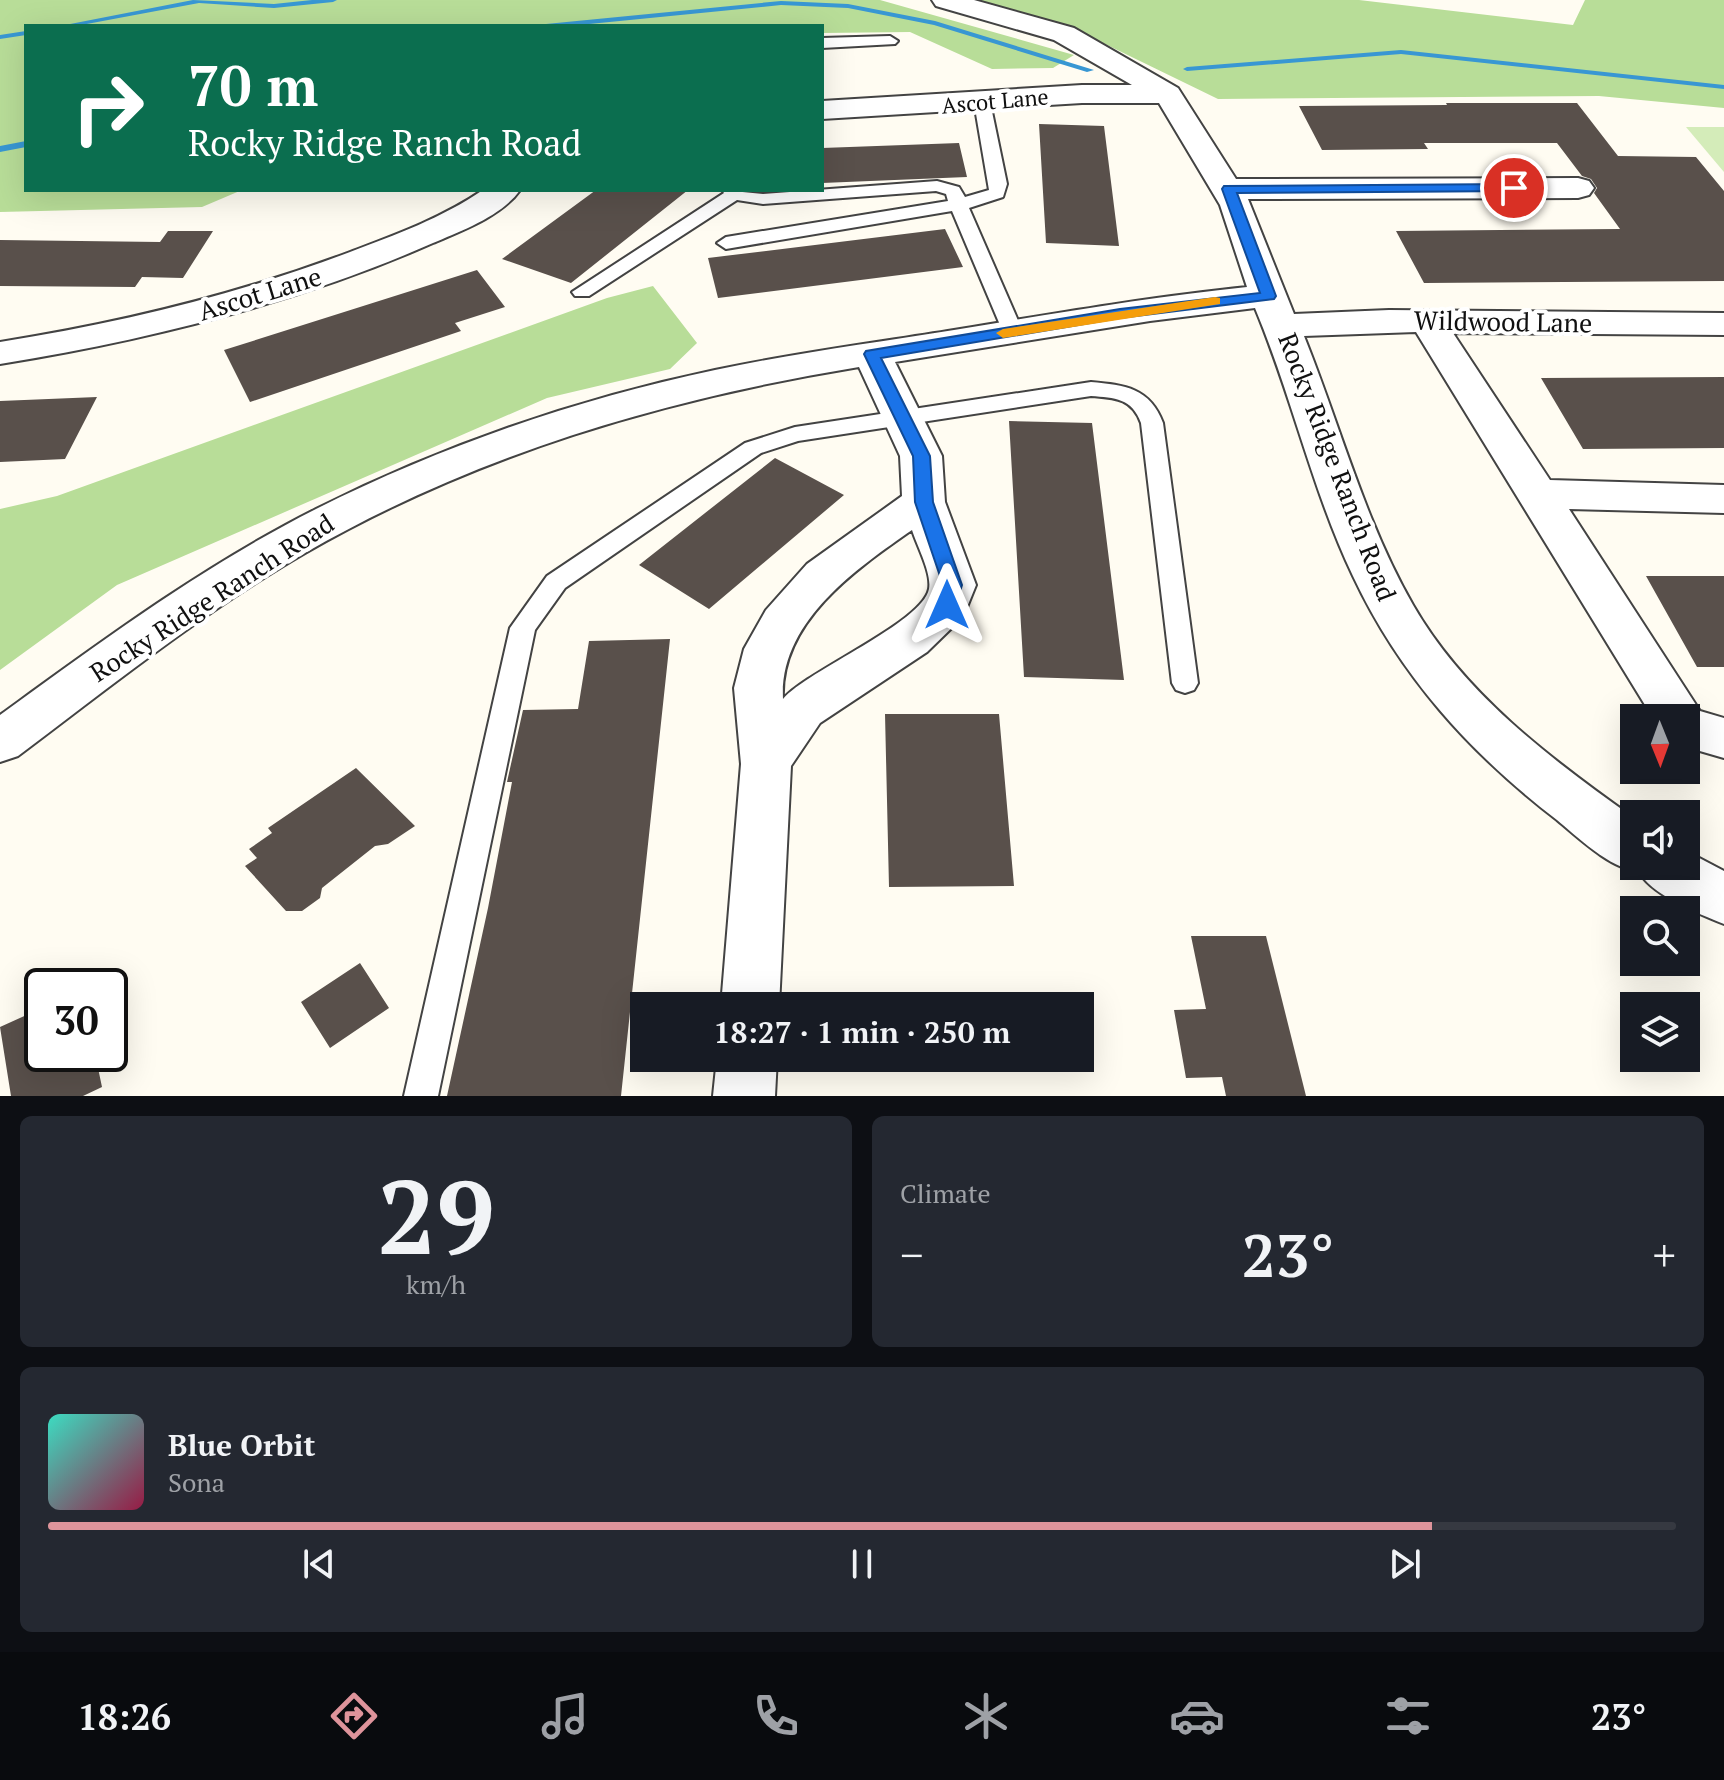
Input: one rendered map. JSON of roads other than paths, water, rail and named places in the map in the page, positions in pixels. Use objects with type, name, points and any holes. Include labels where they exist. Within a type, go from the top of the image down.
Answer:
[{"type":"street","points":[[945,0],[1064,34],[1168,94],[1228,189],[1275,311]]},
{"type":"street","name":"Ascot Lane","points":[[824,110],[1082,94],[1168,94]]},
{"type":"street","points":[[1228,189],[1578,188]]},
{"type":"street","name":"Ascot Lane","points":[[0,353],[88,340],[192,315],[328,274],[436,231],[501,192]]},
{"type":"street","name":"Wildwood Lane","points":[[1275,311],[1427,321],[1724,324]]},
{"type":"street","name":"Rocky Ridge Ranch Road","points":[[0,742],[106,664],[252,566],[329,521],[424,475],[559,424],[713,382],[1120,314],[1275,311],[1374,576],[1414,647],[1491,737],[1560,795],[1620,838]]},
{"type":"street","points":[[1427,321],[1670,704]]},
{"type":"street","points":[[767,761],[803,709],[910,639],[947,605],[953,585],[924,502],[921,456],[872,354]]},
{"type":"street","points":[[1537,494],[1724,499]]},
{"type":"street","points":[[751,992],[767,761],[759,680],[777,632],[808,587],[848,554],[924,502]]},
{"type":"street","points":[[1700,731],[1724,738]]},
{"type":"street","points":[[1689,880],[1724,899]]},
{"type":"street","points":[[744,1096],[746,1072]]},
{"type":"lane","points":[[824,43],[890,41]]},
{"type":"lane","points":[[726,243],[962,204],[997,193],[998,184],[982,102]]},
{"type":"lane","points":[[582,292],[733,192],[763,199],[937,186],[953,191],[962,204],[1013,332]]},
{"type":"lane","points":[[421,1096],[523,628],[556,582],[753,448],[795,434],[1091,389],[1131,393],[1148,407],[1185,683]]},
{"type":"waterway","points":[[75,24],[199,1],[274,6],[333,0]]},
{"type":"waterway","points":[[566,24],[781,3],[848,6],[935,23],[1090,70]]},
{"type":"waterway","points":[[0,37],[24,33]]},
{"type":"waterway","points":[[1187,69],[1401,52],[1724,87]]},
{"type":"waterway","points":[[0,149],[24,144]]}]
